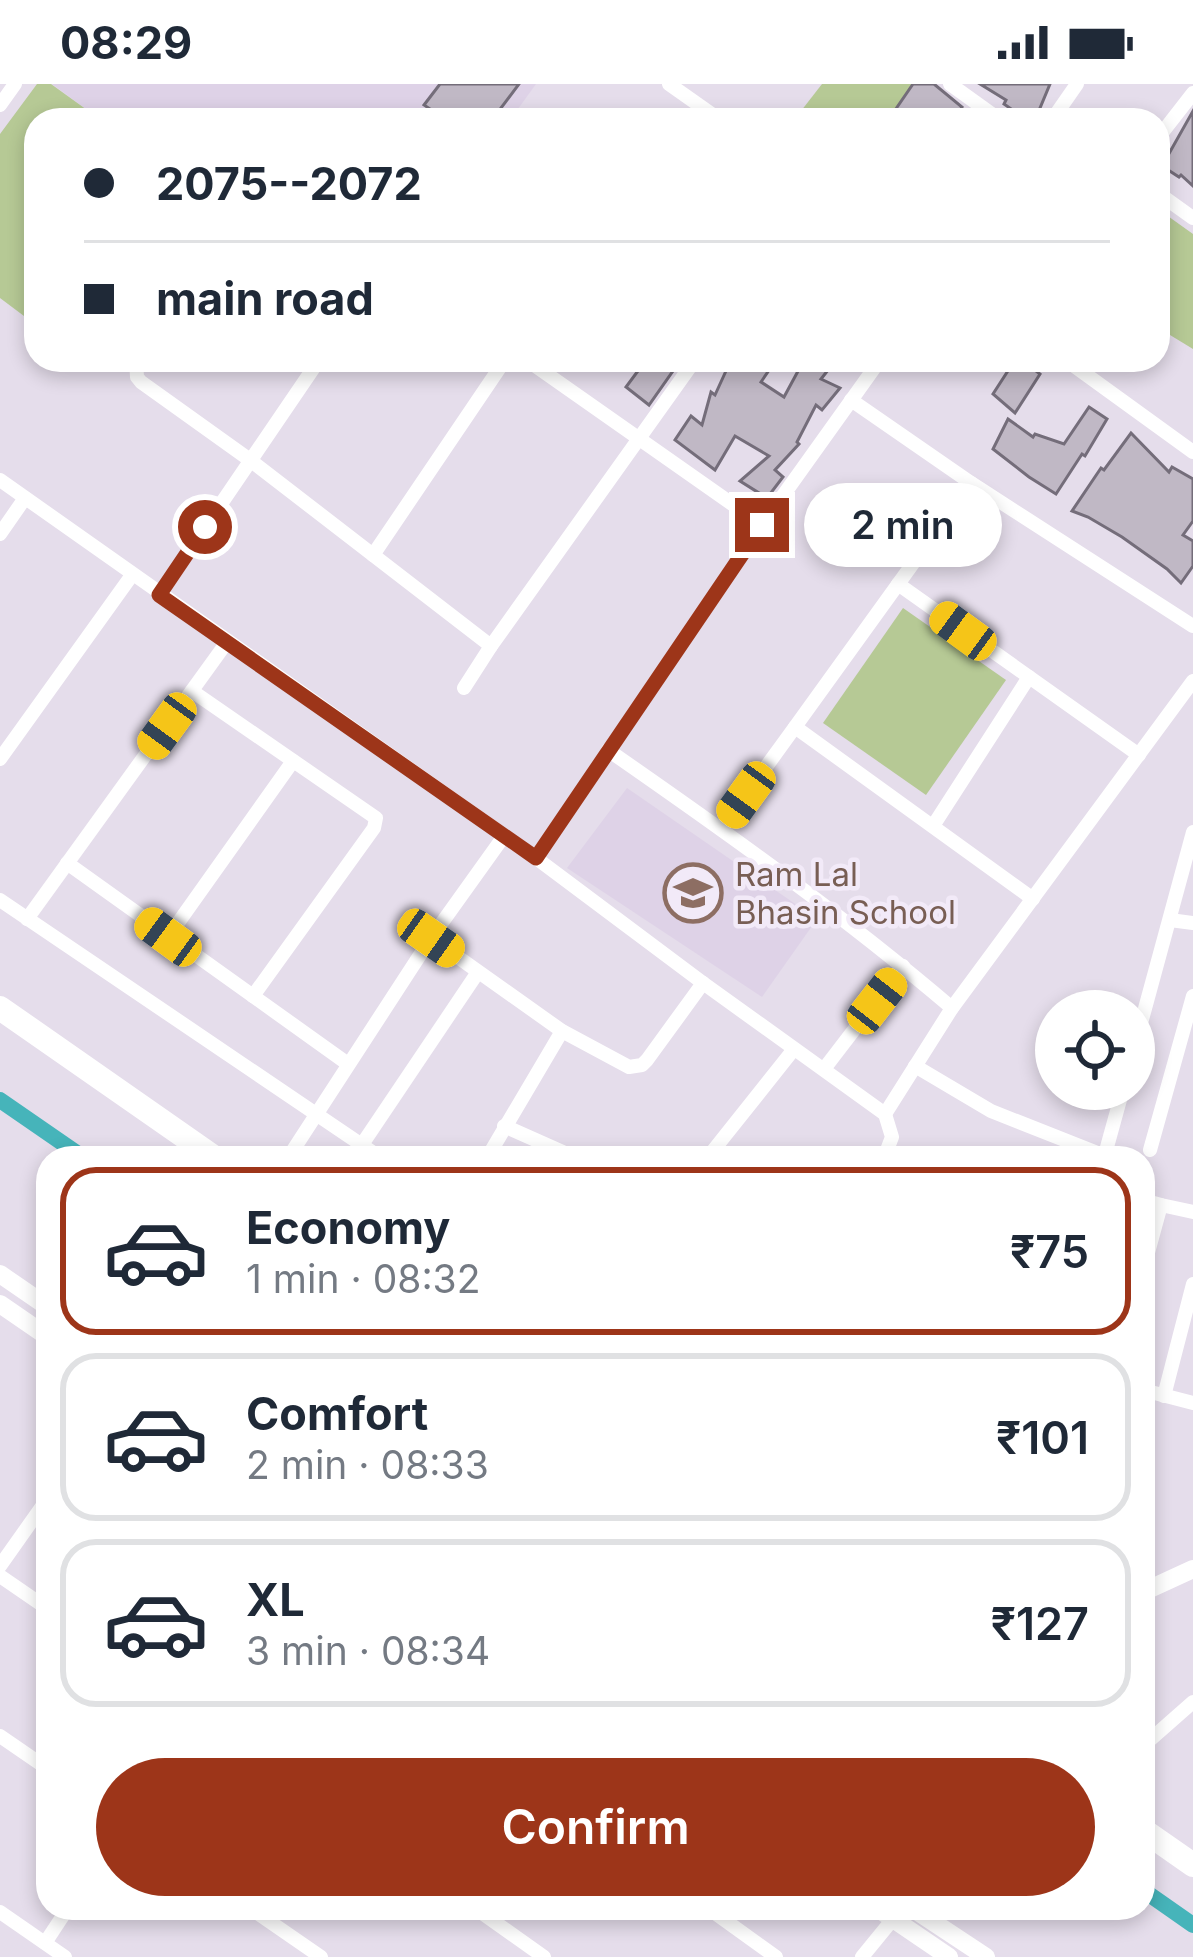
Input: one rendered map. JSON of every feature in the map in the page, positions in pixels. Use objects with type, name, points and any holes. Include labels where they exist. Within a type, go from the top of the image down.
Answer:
[{"type":"highway","points":[[0,1008],[198,1146]]},
{"type":"highway","points":[[0,1028],[170,1146]]},
{"type":"highway","points":[[1155,1818],[1193,1845]]},
{"type":"highway","points":[[1155,1838],[1193,1865]]},
{"type":"street","points":[[0,105],[15,84]]},
{"type":"street","points":[[669,84],[689,90]]},
{"type":"street","points":[[950,84],[983,108]]},
{"type":"street","points":[[1170,124],[1191,100]]},
{"type":"street","points":[[137,372],[141,382],[491,646]]},
{"type":"street","points":[[159,595],[311,372]]},
{"type":"street","points":[[373,555],[497,372]]},
{"type":"street","points":[[543,372],[762,525]]},
{"type":"street","points":[[464,688],[687,372]]},
{"type":"street","points":[[536,858],[871,372]]},
{"type":"street","points":[[1083,372],[1193,452]]},
{"type":"street","points":[[851,400],[1193,626]]},
{"type":"street","points":[[0,480],[536,858],[885,1114],[892,1137],[889,1146]]},
{"type":"street","points":[[721,829],[971,483]]},
{"type":"street","points":[[0,534],[25,498]]},
{"type":"street","points":[[0,759],[132,575]]},
{"type":"street","points":[[898,584],[1139,754]]},
{"type":"street","points":[[27,919],[227,642]]},
{"type":"street","points":[[933,826],[1029,677]]},
{"type":"street","points":[[885,1114],[952,1008],[1193,681]]},
{"type":"street","points":[[192,691],[376,818],[254,996]]},
{"type":"street","points":[[794,727],[1033,898]]},
{"type":"street","points":[[608,750],[721,829],[952,1008]]},
{"type":"street","points":[[168,937],[293,761]]},
{"type":"street","points":[[1150,990],[1186,882],[1193,832]]},
{"type":"street","points":[[295,1146],[431,938],[504,836]]},
{"type":"street","points":[[68,863],[348,1064]]},
{"type":"street","points":[[0,900],[361,1146],[478,972]]},
{"type":"street","points":[[1170,920],[1193,923]]},
{"type":"street","points":[[431,938],[562,1031],[635,1067],[646,1060],[703,983]]},
{"type":"street","points":[[824,1069],[903,967]]},
{"type":"street","points":[[1151,1146],[1186,1042],[1193,996]]},
{"type":"street","points":[[494,1146],[562,1031]]},
{"type":"street","points":[[717,1146],[794,1048]]},
{"type":"street","points":[[915,1066],[991,1111],[1077,1146]]},
{"type":"street","points":[[1107,1146],[1117,1110]]},
{"type":"street","points":[[504,1126],[549,1146]]},
{"type":"street","points":[[1155,1204],[1193,1213]]},
{"type":"street","points":[[1155,1227],[1161,1205]]},
{"type":"street","points":[[0,1274],[36,1299]]},
{"type":"street","points":[[1164,1396],[1193,1284]]},
{"type":"street","points":[[3,1312],[36,1330]]},
{"type":"street","points":[[1155,1393],[1193,1403]]},
{"type":"street","points":[[0,1566],[36,1515]]},
{"type":"street","points":[[1155,1586],[1193,1569]]},
{"type":"street","points":[[0,1576],[36,1601]]},
{"type":"street","points":[[1155,1735],[1193,1702]]},
{"type":"street","points":[[0,1736],[36,1761]]},
{"type":"street","points":[[0,1912],[65,1957]]},
{"type":"street","points":[[45,1943],[60,1920]]},
{"type":"street","points":[[267,1920],[321,1957]]},
{"type":"street","points":[[493,1920],[544,1957]]},
{"type":"street","points":[[725,1920],[776,1957]]},
{"type":"street","points":[[862,1957],[881,1920]]},
{"type":"street","points":[[895,1920],[949,1957]]},
{"type":"street","points":[[930,1920],[986,1957]]},
{"type":"shaded area","points":[[52,84],[536,84],[519,108],[85,108]]},
{"type":"shaded area","name":"Ram Lal Bhasin School","points":[[627,788],[817,919],[762,997],[567,868]]},
{"type":"green space","points":[[37,84],[51,84],[84,108],[24,108],[24,316],[0,298],[0,134]]},
{"type":"green space","points":[[822,84],[929,84],[964,108],[803,108]]},
{"type":"green space","points":[[1170,218],[1193,234],[1193,349],[1170,335]]},
{"type":"green space","points":[[903,608],[1006,680],[926,795],[823,723]]},
{"type":"building","points":[[440,84],[519,84],[501,108],[424,105]]},
{"type":"building","points":[[913,84],[934,84],[962,107],[961,108],[896,108]]},
{"type":"building","points":[[980,84],[1050,84],[1040,108],[1010,108],[1006,100]]},
{"type":"building","points":[[1193,111],[1193,186],[1170,171],[1170,152]]},
{"type":"building","points":[[637,372],[672,372],[649,405],[626,387]]},
{"type":"building","points":[[726,372],[768,372],[761,382],[784,397],[798,372],[827,372],[821,379],[840,388],[822,410],[816,405],[799,444],[775,470],[783,477],[767,498],[740,481],[769,456],[735,436],[715,470],[675,440],[691,416],[702,425],[711,392],[715,395]]},
{"type":"building","points":[[1007,372],[1040,374],[1015,413],[993,394]]},
{"type":"building","points":[[1089,407],[1107,419],[1056,494],[993,449],[1008,419],[1033,437],[1064,444]]},
{"type":"building","points":[[1131,433],[1169,472],[1172,467],[1193,479],[1193,521],[1183,535],[1193,541],[1193,566],[1181,583],[1122,537],[1072,511]]},
{"type":"waterway","points":[[0,1100],[67,1146]]},
{"type":"waterway","points":[[1155,1898],[1193,1925]]},
{"type":"place","name":"Ram Lal Bhasin School","points":[[693,893]]},
{"type":"route","points":[[205,527],[159,595],[536,858],[762,525]]}]
